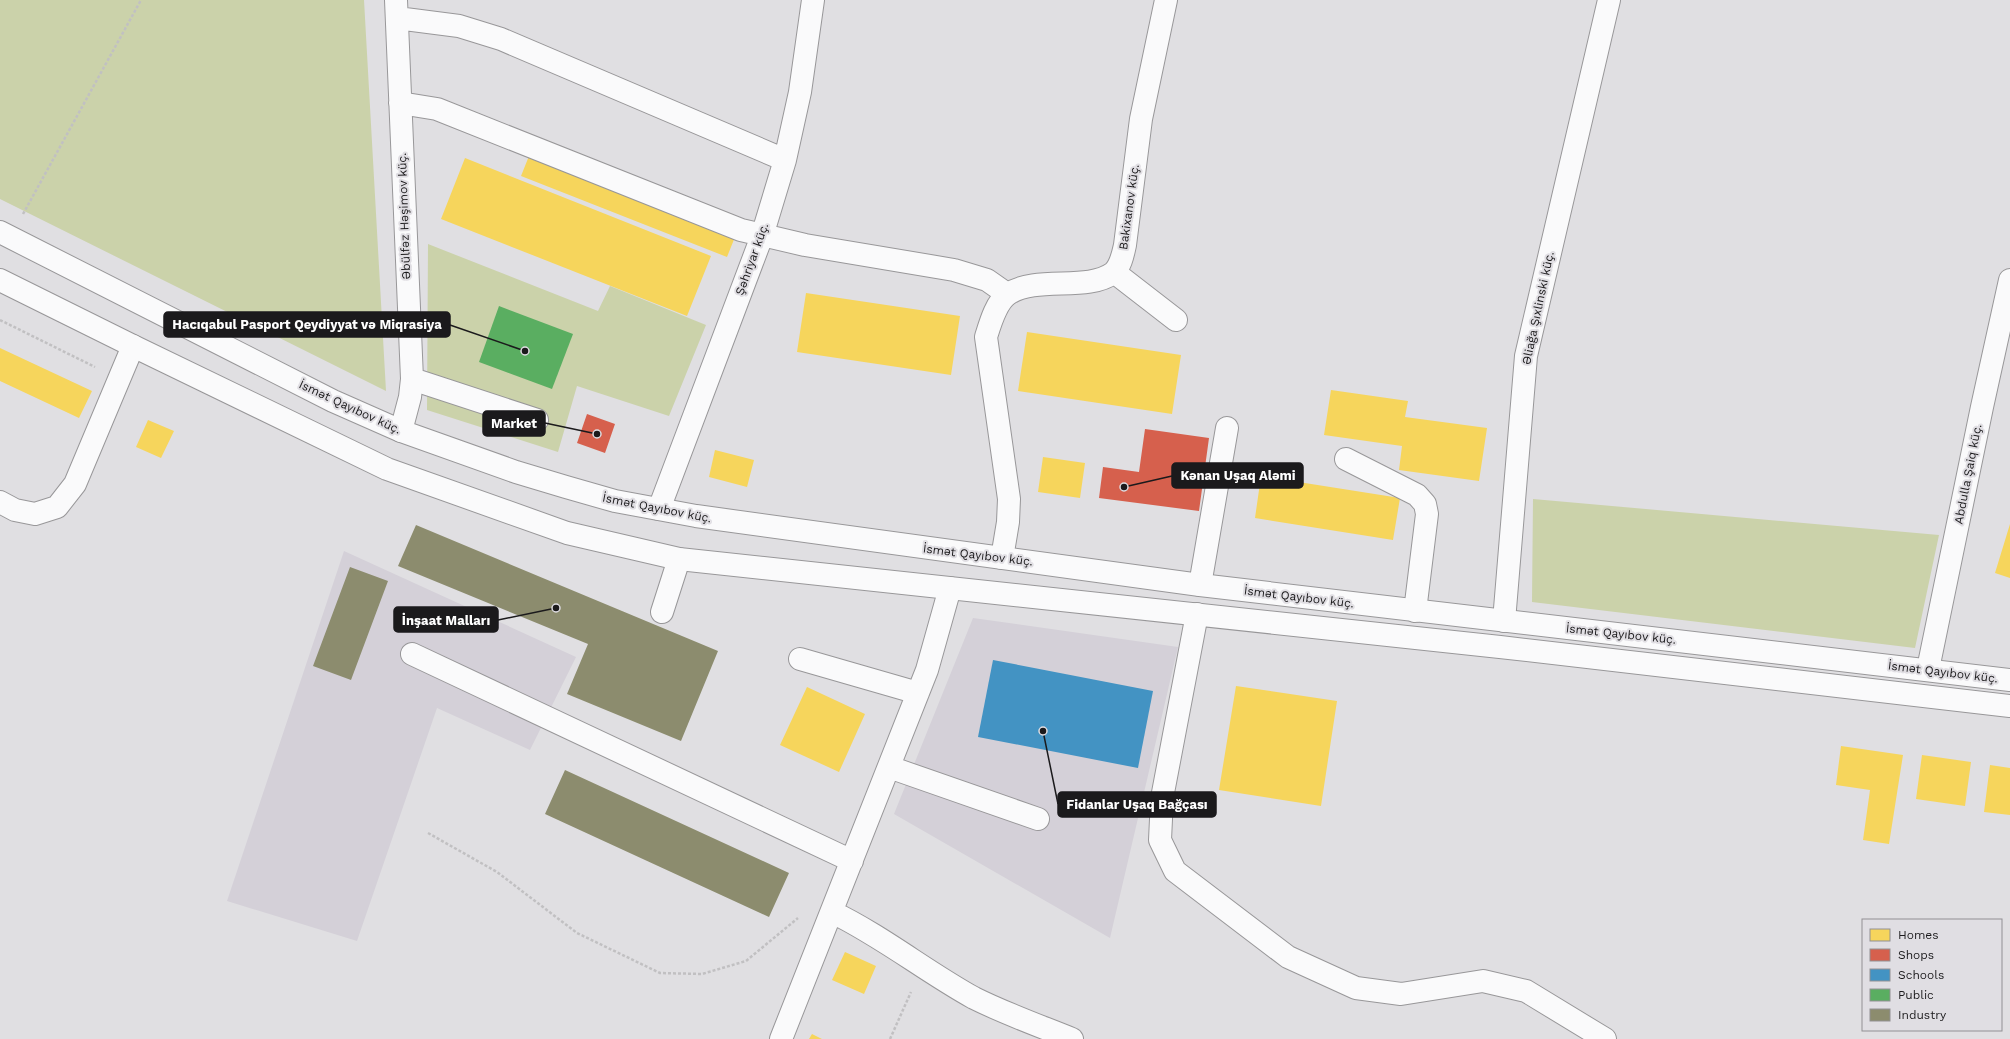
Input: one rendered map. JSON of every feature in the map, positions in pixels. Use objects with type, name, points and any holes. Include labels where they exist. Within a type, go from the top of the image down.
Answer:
[{"type":"main road","name":"Şəhriyar küç.","points":[[659,510],[762,236],[785,160],[800,92],[812,0]]},
{"type":"main road","name":"Bakixanov küç.","points":[[1114,272],[1121,261],[1125,245],[1141,119],[1166,0]]},
{"type":"main road","name":"Əliağa Şıxlinski küç.","points":[[1504,621],[1526,356],[1609,0]]},
{"type":"main road","points":[[396,9],[501,39],[785,160]]},
{"type":"main road","name":"Əbülfəz Həşimov küç.","points":[[396,9],[412,379],[410,398],[400,431]]},
{"type":"main road","points":[[400,103],[437,109],[741,230],[805,245],[954,270],[987,280],[1007,294]]},
{"type":"main road","name":"İsmət Qayıbov küç.","points":[[5,234],[333,401],[400,431],[523,475],[615,501],[659,510],[828,535],[1200,585],[1928,669],[2010,680]]},
{"type":"main road","points":[[1002,558],[1008,522],[1009,499],[986,337],[993,314],[1007,294],[1028,285],[1091,281],[1102,278],[1114,272],[1176,320]]},
{"type":"main road","points":[[0,280],[387,469],[567,533],[679,559],[1500,647],[2010,706]]},
{"type":"main road","name":"Abdulla Şaiq küç.","points":[[1928,669],[1982,407],[2010,280]]},
{"type":"main road","points":[[0,502],[15,510],[35,514],[57,507],[75,484],[133,346]]},
{"type":"main road","points":[[412,379],[536,420]]},
{"type":"main road","points":[[1200,585],[1227,428]]},
{"type":"main road","points":[[1346,459],[1417,496],[1425,504],[1427,514],[1416,611]]},
{"type":"main road","points":[[662,612],[679,559]]},
{"type":"main road","points":[[781,1039],[927,670],[950,588]]},
{"type":"main road","points":[[1197,614],[1162,798],[1160,840],[1175,871],[1288,956],[1356,988],[1401,994],[1484,981],[1526,991],[1605,1039]]},
{"type":"main road","points":[[412,654],[852,861]]},
{"type":"main road","points":[[800,659],[918,693]]},
{"type":"main road","points":[[889,766],[1038,819]]},
{"type":"main road","points":[[832,912],[876,935],[974,998],[1072,1039]]},
{"type":"path","points":[[5,234],[133,17],[140,0]]},
{"type":"path","points":[[0,320],[119,379]]},
{"type":"path","points":[[428,833],[497,872],[577,933],[660,974],[702,974],[746,961],[798,919],[813,912],[832,912]]},
{"type":"path","points":[[890,1039],[923,966]]},
{"type":"shaded area","points":[[344,551],[576,657],[530,750],[437,708],[357,941],[227,901]]},
{"type":"shaded area","points":[[973,618],[1178,647],[1110,938],[894,814]]},
{"type":"green space","points":[[0,0],[364,0],[386,391],[0,199]]},
{"type":"green space","points":[[428,244],[598,311],[610,286],[706,325],[669,416],[577,386],[558,452],[427,410]]},
{"type":"green space","points":[[1533,499],[1939,535],[1915,648],[1532,602]]},
{"type":"building: Homes","points":[[529,156],[735,237],[727,257],[521,176]]},
{"type":"building: Homes","points":[[465,158],[711,256],[687,316],[441,219]]},
{"type":"building: Homes","points":[[806,293],[960,316],[951,375],[797,352]]},
{"type":"building: Homes","points":[[1027,332],[1181,355],[1172,414],[1018,391]]},
{"type":"building: Homes","points":[[0,348],[92,391],[79,418],[0,381]]},
{"type":"building: Homes","points":[[1331,390],[1408,401],[1405,417],[1487,428],[1479,481],[1399,470],[1402,446],[1324,435]]},
{"type":"building: Homes","points":[[148,420],[174,431],[161,458],[136,447]]},
{"type":"building: Homes","points":[[715,450],[754,460],[747,487],[709,477]]},
{"type":"building: Homes","points":[[1043,457],[1085,463],[1080,498],[1038,492]]},
{"type":"building: Homes","points":[[1261,476],[1400,498],[1393,540],[1255,518]]},
{"type":"building: Homes","points":[[2010,524],[2010,578],[1995,573]]},
{"type":"building: Homes","points":[[1236,686],[1337,701],[1321,806],[1219,790]]},
{"type":"building: Homes","points":[[807,687],[865,714],[839,772],[780,745]]},
{"type":"building: Homes","points":[[1841,746],[1903,755],[1889,844],[1863,840],[1870,790],[1836,785]]},
{"type":"building: Homes","points":[[1922,755],[1971,762],[1965,806],[1916,799]]},
{"type":"building: Homes","points":[[1990,765],[2010,768],[2010,815],[1984,812]]},
{"type":"building: Homes","points":[[845,952],[876,966],[864,994],[832,980]]},
{"type":"building: Homes","points":[[812,1034],[822,1039],[809,1039]]},
{"type":"building: Shops","points":[[587,414],[615,424],[605,453],[577,443]]},
{"type":"building: Shops","points":[[1145,429],[1209,438],[1199,511],[1099,498],[1103,467],[1139,472]]},
{"type":"building: Schools","points":[[993,660],[1153,691],[1138,768],[978,737]]},
{"type":"building: Public","points":[[499,306],[573,334],[552,389],[479,362]]},
{"type":"building: Industry","points":[[416,525],[718,651],[681,741],[567,694],[588,644],[398,566]]},
{"type":"building: Industry","points":[[350,567],[388,581],[351,680],[313,666]]},
{"type":"building: Industry","points":[[565,770],[789,873],[769,917],[545,814]]},
{"type":"place","name":"Hacıqabul Pasport Qeydiyyat və Miqrasiya","points":[[525,351]]},
{"type":"place","name":"Market","points":[[597,434]]},
{"type":"place","name":"Kənan Uşaq Aləmi","points":[[1124,487]]},
{"type":"place","name":"İnşaat Malları","points":[[556,608]]},
{"type":"place","name":"Fidanlar Uşaq Bağçası","points":[[1043,731]]}]
